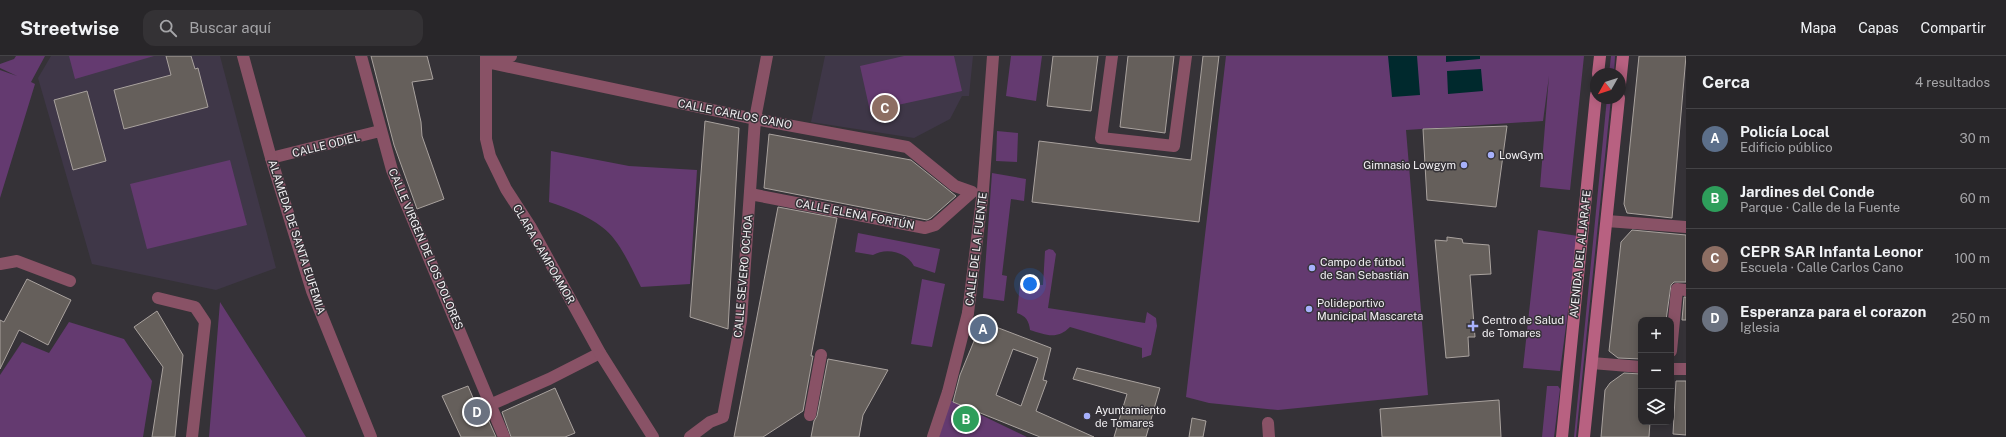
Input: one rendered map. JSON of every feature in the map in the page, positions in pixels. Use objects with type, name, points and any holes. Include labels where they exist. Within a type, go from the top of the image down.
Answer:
[{"type":"main road","points":[[1599,68],[1600,56]]},
{"type":"main road","points":[[1622,68],[1623,56]]},
{"type":"main road","name":"AVENIDA DEL ALJARAFE","points":[[1562,437],[1595,104]]},
{"type":"main road","name":"AVENIDA DEL ALJARAFE","points":[[1584,437],[1618,104]]},
{"type":"street","name":"ALAMEDA DE SANTA EUFEMIA","points":[[243,56],[271,158],[312,291],[370,437]]},
{"type":"street","name":"CALLE VIRGEN DE LOS DOLORES","points":[[361,56],[380,131],[392,170],[492,404],[504,437]]},
{"type":"street","points":[[486,59],[511,56]]},
{"type":"street","name":"CALLE SEVERO OCHOA","points":[[690,437],[710,422],[723,417],[741,321],[755,119],[767,56]]},
{"type":"street","name":"CALLE DE LA FUENTE","points":[[933,437],[948,392],[968,313],[977,191],[993,56]]},
{"type":"street","points":[[1112,56],[1101,138],[1174,146],[1186,56]]},
{"type":"street","name":"CALLE CARLOS CANO","points":[[486,59],[755,119],[907,147],[955,186],[977,191]]},
{"type":"street","name":"CLARA CAMPOAMOR","points":[[486,59],[486,139],[490,156],[506,189],[530,226],[600,353],[653,437]]},
{"type":"street","name":"CALLE ODIEL","points":[[271,158],[380,131]]},
{"type":"street","name":"CALLE ELENA FORTÚN","points":[[750,194],[924,228],[936,225],[977,191]]},
{"type":"street","points":[[1607,221],[1686,225]]},
{"type":"street","points":[[0,264],[17,261],[70,281]]},
{"type":"street","points":[[1674,320],[1677,289],[1686,290]]},
{"type":"street","points":[[158,298],[195,306],[205,322],[192,437]]},
{"type":"street","points":[[492,404],[549,379],[600,353]]},
{"type":"street","points":[[810,415],[821,355]]},
{"type":"street","points":[[1592,363],[1638,367]]},
{"type":"street","points":[[1674,369],[1686,369]]},
{"type":"street","points":[[1268,423],[1269,437]]},
{"type":"shaded area","points":[[16,56],[45,56],[31,82],[35,84],[0,198],[0,70],[17,76],[0,68],[0,64],[14,59]]},
{"type":"shaded area","points":[[51,56],[220,56],[276,268],[216,290],[92,264],[38,78]]},
{"type":"shaded area","points":[[69,56],[154,56],[75,79]]},
{"type":"shaded area","points":[[825,56],[973,56],[969,96],[962,96],[950,119],[914,138],[811,122]]},
{"type":"shaded area","points":[[904,56],[954,56],[962,91],[870,111],[860,66]]},
{"type":"shaded area","points":[[1011,56],[1042,56],[1036,101],[1006,96]]},
{"type":"shaded area","name":"Polideportivo Municipal Mascareta","points":[[1226,56],[1584,56],[1570,190],[1540,187],[1549,76],[1543,121],[1406,130],[1428,395],[1278,410],[1209,403],[1186,397]]},
{"type":"shaded area","points":[[1611,56],[1615,56],[1614,68],[1610,68]]},
{"type":"shaded area","points":[[1606,104],[1610,104],[1576,437],[1574,437]]},
{"type":"shaded area","points":[[997,131],[1018,133],[1017,162],[996,161]]},
{"type":"shaded area","points":[[551,151],[629,166],[697,170],[690,284],[641,287],[620,247],[602,227],[583,215],[549,202]]},
{"type":"shaded area","points":[[230,160],[247,225],[147,249],[130,184]]},
{"type":"shaded area","points":[[992,173],[1026,179],[1024,201],[1011,199],[1002,275],[1007,276],[1004,301],[983,298]]},
{"type":"shaded area","points":[[1538,230],[1578,236],[1560,371],[1523,368]]},
{"type":"shaded area","points":[[858,233],[940,249],[935,273],[914,266],[906,257],[896,252],[884,251],[873,255],[855,252]]},
{"type":"shaded area","points":[[1049,249],[1053,250],[1056,254],[1048,308],[1145,323],[1147,312],[1156,318],[1157,326],[1151,355],[1142,358],[1142,348],[1070,327],[1061,334],[1056,335],[1046,335],[1030,330],[1026,319],[1017,313],[1020,284],[1043,285],[1045,251]]},
{"type":"shaded area","points":[[922,279],[945,284],[932,347],[911,344]]},
{"type":"shaded area","points":[[220,302],[306,437],[209,437]]},
{"type":"shaded area","points":[[69,322],[124,339],[152,381],[143,437],[0,437],[0,375],[22,342],[49,353]]},
{"type":"shaded area","points":[[1547,386],[1558,386],[1560,389],[1554,437],[1542,437]]},
{"type":"shaded area","points":[[950,400],[1027,437],[939,437]]},
{"type":"water","points":[[1388,56],[1417,56],[1420,95],[1392,97]]},
{"type":"water","points":[[1446,56],[1480,56],[1480,59],[1446,62]]},
{"type":"water","points":[[1481,69],[1483,91],[1448,94],[1447,71]]},
{"type":"building","points":[[166,56],[191,56],[195,69],[198,68],[208,107],[124,129],[114,90],[171,75]]},
{"type":"building","points":[[371,56],[427,56],[433,79],[412,82],[421,122],[422,136],[444,199],[417,209],[394,145]]},
{"type":"building","points":[[1053,56],[1098,56],[1091,111],[1047,106]]},
{"type":"building","points":[[1128,56],[1174,56],[1165,133],[1120,127]]},
{"type":"building","points":[[1203,56],[1219,56],[1199,222],[1032,202],[1039,141],[1191,160]]},
{"type":"building","points":[[1639,56],[1686,56],[1672,218],[1627,213],[1624,204]]},
{"type":"building","points":[[87,91],[106,161],[73,170],[54,100]]},
{"type":"building","points":[[705,121],[739,128],[728,329],[690,317]]},
{"type":"building","name":"Gimnasio Lowgym","points":[[1507,126],[1496,207],[1427,200],[1423,129]]},
{"type":"building","points":[[769,134],[911,160],[956,196],[927,220],[764,188]]},
{"type":"building","points":[[778,207],[837,218],[811,356],[813,356],[803,411],[763,437],[734,437]]},
{"type":"building","points":[[1632,230],[1686,235],[1686,282],[1674,282],[1671,285],[1666,317],[1638,317],[1638,359],[1618,358],[1609,351],[1621,242]]},
{"type":"building","points":[[1447,237],[1462,239],[1463,243],[1489,245],[1491,274],[1470,275],[1475,337],[1468,337],[1469,356],[1446,358],[1435,240],[1447,241]]},
{"type":"building","points":[[27,279],[71,300],[48,345],[19,330],[0,369],[0,320],[4,322]]},
{"type":"building","points":[[1684,297],[1686,297],[1686,320],[1682,320]]},
{"type":"building","points":[[157,311],[183,355],[175,437],[152,437],[163,367],[134,327]]},
{"type":"building","points":[[981,324],[996,327],[1051,348],[1043,380],[1047,381],[1036,411],[1094,437],[1040,437],[953,402],[960,375]],"holes":[[[1013,349],[1038,358],[1021,406],[996,395]]]},
{"type":"building","points":[[828,359],[888,370],[863,415],[859,437],[811,437],[814,421],[817,416]]},
{"type":"building","points":[[1077,368],[1160,388],[1146,437],[1114,437],[1127,394],[1073,379]]},
{"type":"building","points":[[1624,373],[1638,374],[1638,425],[1650,425],[1649,437],[1601,437],[1605,390],[1610,383]]},
{"type":"building","points":[[1676,381],[1686,381],[1686,435],[1673,434]]},
{"type":"building","points":[[468,386],[483,421],[488,419],[496,437],[461,437],[442,396]]},
{"type":"building","points":[[555,388],[575,433],[565,437],[511,437],[502,412]]},
{"type":"building","points":[[1499,400],[1501,437],[1382,437],[1380,409]]},
{"type":"building","points":[[1192,418],[1206,421],[1203,437],[1189,437]]},
{"type":"place","name":"CEPR SAR Infanta Leonor","points":[[885,108]]},
{"type":"place","name":"LowGym","points":[[1491,155]]},
{"type":"place","name":"Gimnasio Lowgym","points":[[1464,165]]},
{"type":"place","name":"Campo de fútbol de San Sebastián","points":[[1312,268]]},
{"type":"place","name":"Polideportivo Municipal Mascareta","points":[[1309,309]]},
{"type":"place","name":"Centro de Salud de Tomares","points":[[1473,326]]},
{"type":"place","name":"Policía Local","points":[[983,329]]},
{"type":"place","name":"Esperanza para el corazon","points":[[477,412]]},
{"type":"place","name":"Ayuntamiento de Tomares","points":[[1087,416]]},
{"type":"place","name":"Jardines del Conde","points":[[966,419]]}]
